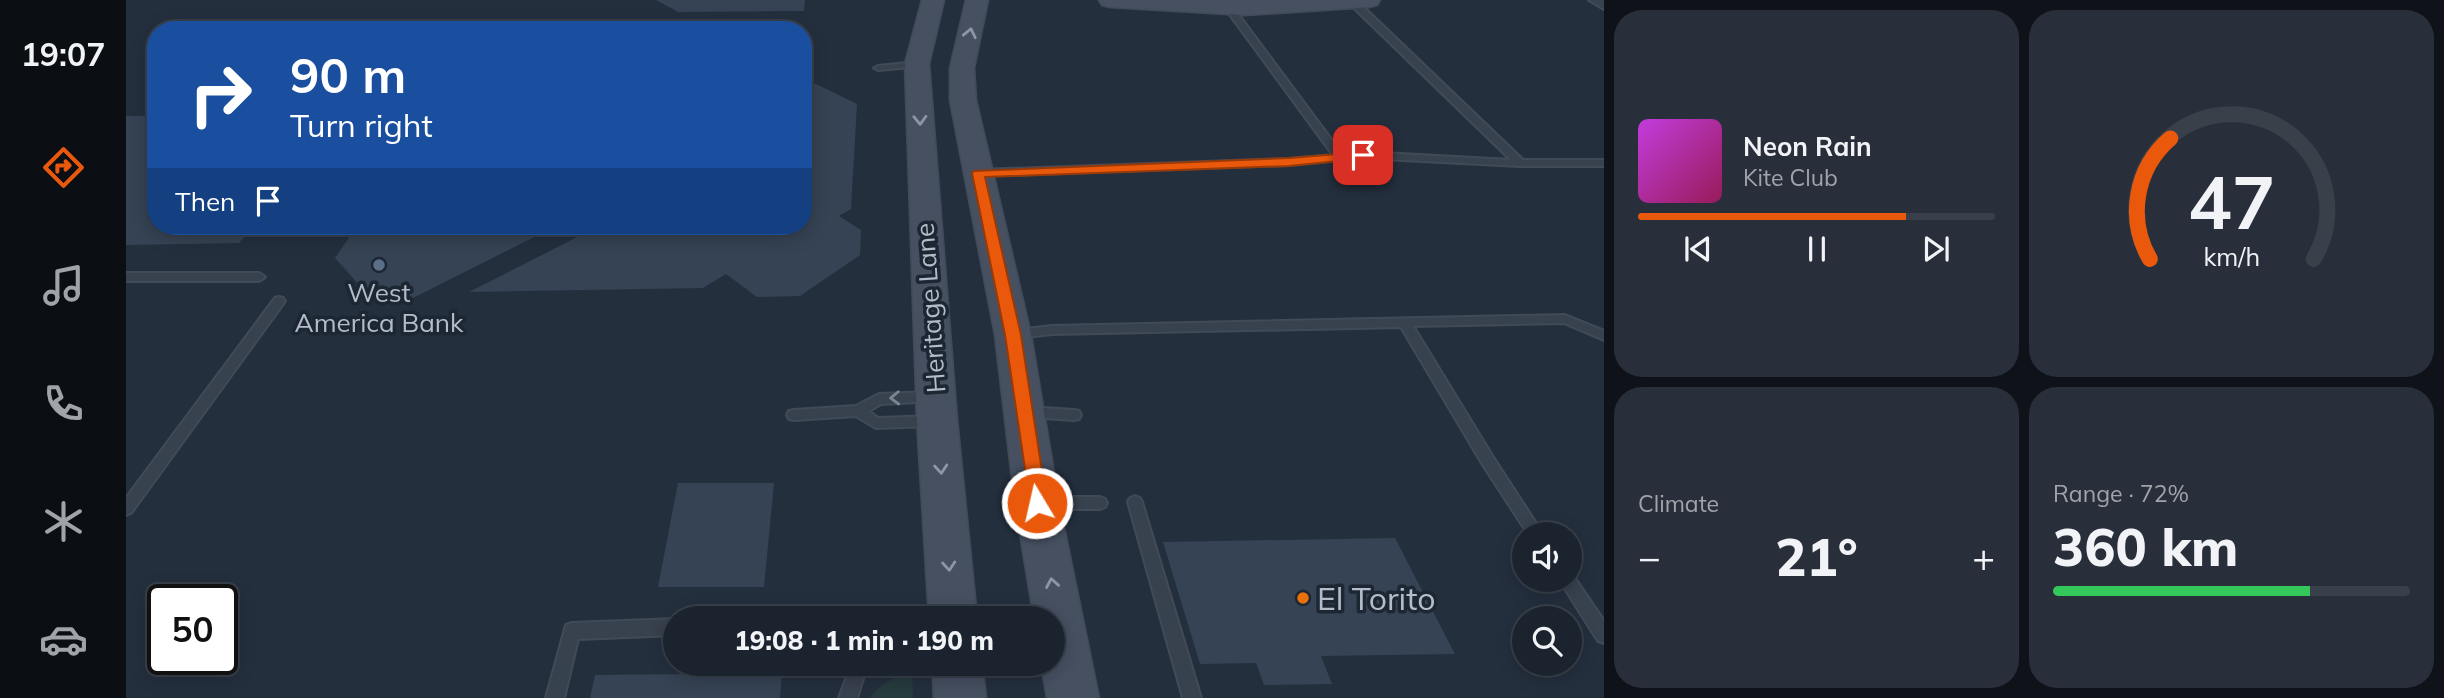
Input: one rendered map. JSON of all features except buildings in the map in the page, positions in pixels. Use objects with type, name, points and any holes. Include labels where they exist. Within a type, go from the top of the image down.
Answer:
[{"type":"main road","name":"Heritage Lane","points":[[933,0],[917,64],[936,409],[952,606]]},
{"type":"main road","points":[[977,0],[962,68],[963,100],[1013,335],[1037,503],[1073,698]]},
{"type":"main road","points":[[1110,0],[1229,8],[1361,1]]},
{"type":"main road","points":[[958,676],[960,698]]},
{"type":"street","points":[[1597,0],[1604,4]]},
{"type":"lane","points":[[1361,1],[1520,163]]},
{"type":"lane","points":[[1229,8],[1339,157]]},
{"type":"lane","points":[[878,68],[917,64]]},
{"type":"lane","points":[[978,173],[1289,162],[1363,155],[1520,163],[1604,163]]},
{"type":"lane","points":[[126,277],[259,277]]},
{"type":"lane","points":[[126,509],[279,301]]},
{"type":"lane","points":[[1013,335],[1052,330],[1565,319],[1604,336]]},
{"type":"lane","points":[[1405,323],[1528,522]]},
{"type":"lane","points":[[794,415],[858,411],[879,399],[936,409]]},
{"type":"lane","points":[[858,411],[876,423],[936,409]]},
{"type":"lane","points":[[1023,411],[1073,415]]},
{"type":"lane","points":[[1135,502],[1192,698]]},
{"type":"lane","points":[[1037,503],[1100,503]]},
{"type":"lane","points":[[1576,592],[1604,635]]},
{"type":"lane","points":[[555,698],[572,631],[663,628]]},
{"type":"lane","points":[[848,698],[856,676]]},
{"type":"green space","points":[[912,676],[913,698],[870,698],[888,681]]},
{"type":"place","name":"West America Bank","points":[[379,265]]},
{"type":"place","name":"El Torito","points":[[1303,598]]},
{"type":"route","points":[[1037,503],[1013,335],[978,173],[1289,162],[1363,155]]}]
